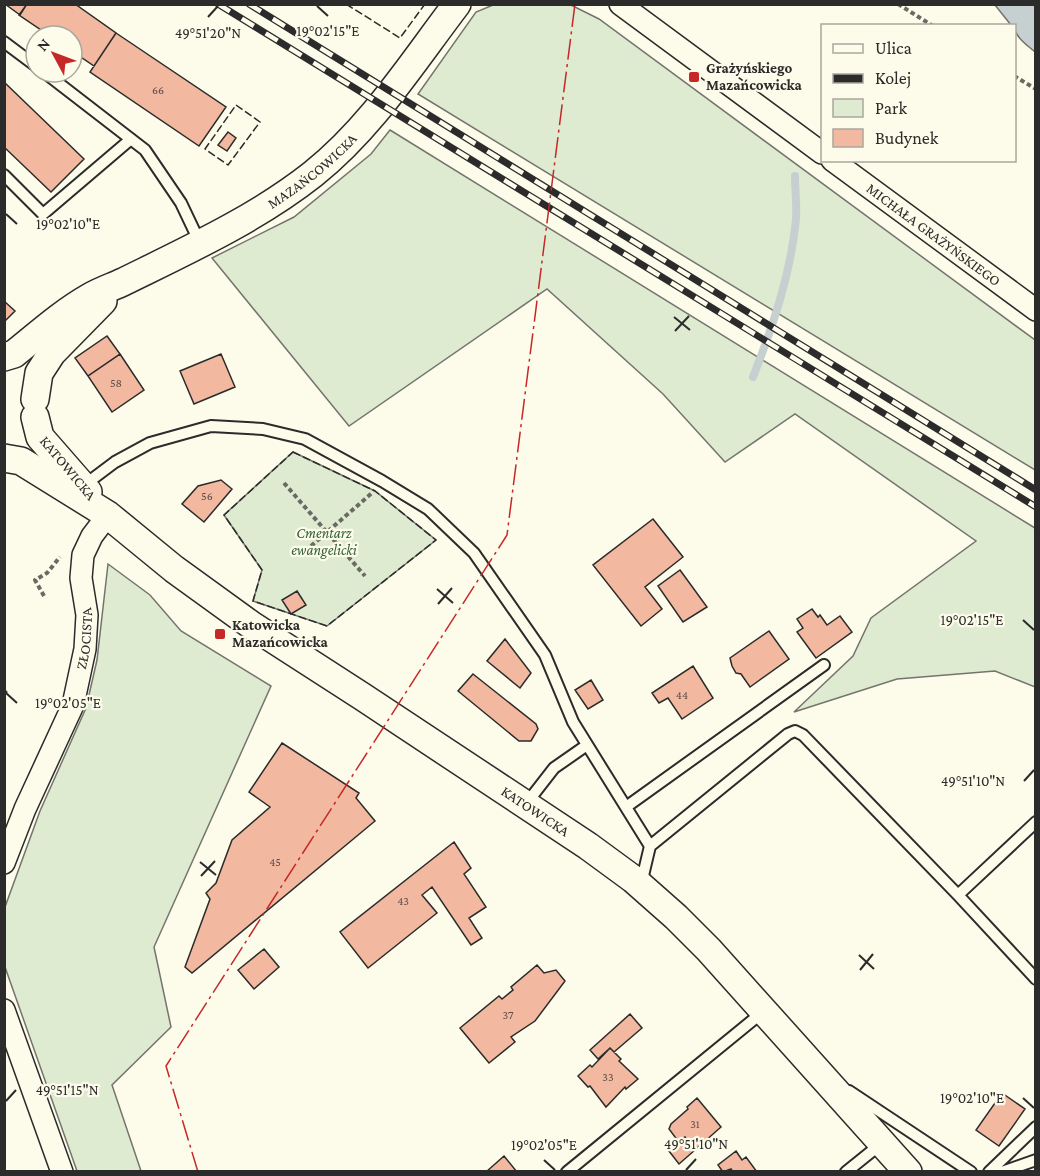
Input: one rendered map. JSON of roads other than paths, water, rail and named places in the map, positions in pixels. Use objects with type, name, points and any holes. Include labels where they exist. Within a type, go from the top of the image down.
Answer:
[{"type":"street","name":"MAZAŃCOWICKA","points":[[4,357],[14,354],[63,314],[92,296],[120,284],[257,213],[312,175],[342,150],[369,120],[457,4]]},
{"type":"street","points":[[620,4],[821,152]]},
{"type":"street","name":"MICHAŁA GRAŻYŃSKIEGO","points":[[835,162],[1035,310]]},
{"type":"street","name":"MAZAŃCOWICKA","points":[[4,454],[17,446],[29,433],[39,373],[52,353],[120,284]]},
{"type":"street","name":"KATOWICKA","points":[[4,363],[17,370],[28,383],[40,437],[108,515]]},
{"type":"street","name":"KATOWICKA","points":[[4,458],[21,461],[108,515],[174,568],[250,624],[526,804],[640,885],[709,950],[908,1172]]},
{"type":"street","name":"ZŁOCISTA","points":[[4,863],[25,809],[73,705],[85,649],[87,615],[81,578],[83,555],[92,536],[108,515]]},
{"type":"street","points":[[4,1010],[62,1172]]},
{"type":"lane","points":[[4,42],[24,57]]},
{"type":"lane","points":[[60,84],[145,150],[181,203],[200,243]]},
{"type":"lane","points":[[4,175],[43,214],[131,139]]},
{"type":"lane","points":[[83,486],[115,462],[150,443],[211,426],[263,429],[305,440],[428,508],[474,554],[544,655],[573,722],[650,846]]},
{"type":"lane","points":[[626,807],[824,665]]},
{"type":"lane","points":[[640,885],[650,846],[788,734],[795,731],[803,735],[958,895],[1035,979]]},
{"type":"lane","points":[[526,804],[554,768],[587,745]]},
{"type":"lane","points":[[958,895],[1035,822]]},
{"type":"lane","points":[[567,1172],[764,1011]]},
{"type":"lane","points":[[817,1070],[971,1172]]},
{"type":"lane","points":[[989,1172],[1035,1127]]},
{"type":"lane","points":[[846,1172],[882,1143]]},
{"type":"lane","points":[[1002,1172],[1035,1160]]},
{"type":"waterway","points":[[753,377],[774,319],[790,259],[796,219],[795,176]]},
{"type":"railway","points":[[218,4],[1036,507]]},
{"type":"railway","points":[[249,4],[1036,490]]},
{"type":"place","name":"Grażyńskiego Mazańcowicka","points":[[694,77]]},
{"type":"place","name":"Katowicka Mazańcowicka","points":[[220,634]]},
{"type":"park label","name":"Cmentarz ewangelicki","points":[[324,542]]}]
